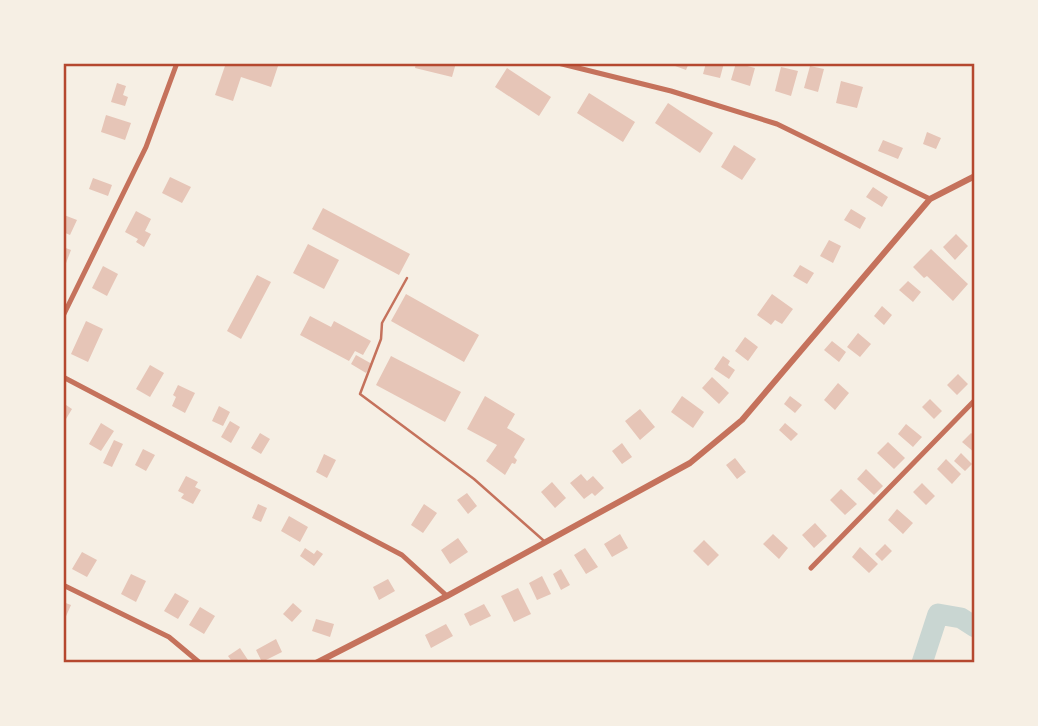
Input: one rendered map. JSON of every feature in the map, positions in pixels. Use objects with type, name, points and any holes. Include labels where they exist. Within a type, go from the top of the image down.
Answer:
[{"type":"street","points":[[63,316],[146,147],[177,63]]},
{"type":"street","points":[[558,63],[671,91],[777,124],[930,199]]},
{"type":"street","points":[[316,663],[447,596],[690,463],[742,419],[930,199],[975,176]]},
{"type":"street","points":[[63,377],[402,555],[447,596]]},
{"type":"street","points":[[811,568],[975,400]]},
{"type":"street","points":[[63,585],[169,637],[200,663]]},
{"type":"lane","points":[[407,278],[382,323],[381,339],[360,394],[474,479],[545,542]]},
{"type":"building","points":[[226,63],[279,63],[271,87],[241,77],[233,101],[215,95]]},
{"type":"building","points":[[416,63],[456,63],[452,77],[415,68]]},
{"type":"building","points":[[667,63],[689,63],[686,70]]},
{"type":"building","points":[[706,63],[724,63],[720,78],[703,74]]},
{"type":"building","points":[[736,63],[755,68],[750,86],[731,80]]},
{"type":"building","points":[[810,66],[824,69],[818,92],[804,88]]},
{"type":"building","points":[[781,67],[798,71],[791,96],[775,91]]},
{"type":"building","points":[[507,68],[551,97],[539,116],[495,87]]},
{"type":"building","points":[[841,81],[863,87],[857,108],[836,103]]},
{"type":"building","points":[[117,83],[126,86],[123,95],[128,97],[125,106],[111,102]]},
{"type":"building","points":[[589,93],[635,122],[623,142],[577,113]]},
{"type":"building","points":[[668,103],[713,133],[700,153],[655,123]]},
{"type":"building","points":[[106,115],[131,123],[125,140],[101,132]]},
{"type":"building","points":[[927,132],[941,138],[936,149],[923,144]]},
{"type":"building","points":[[883,140],[903,148],[898,159],[878,151]]},
{"type":"building","points":[[734,145],[756,159],[742,180],[721,167]]},
{"type":"building","points":[[170,177],[191,187],[182,203],[162,193]]},
{"type":"building","points":[[93,178],[112,185],[108,196],[89,189]]},
{"type":"building","points":[[873,187],[888,197],[882,207],[866,197]]},
{"type":"building","points":[[323,208],[410,254],[399,275],[312,229]]},
{"type":"building","points":[[851,209],[866,218],[860,229],[844,220]]},
{"type":"building","points":[[136,211],[151,219],[145,231],[151,234],[144,247],[136,242],[138,239],[125,232]]},
{"type":"building","points":[[64,215],[77,220],[70,235],[63,232]]},
{"type":"building","points":[[956,234],[968,246],[955,260],[943,247]]},
{"type":"building","points":[[829,240],[841,246],[833,263],[820,256]]},
{"type":"building","points":[[308,244],[339,260],[324,289],[293,273]]},
{"type":"building","points":[[63,247],[71,250],[63,271]]},
{"type":"building","points":[[931,249],[968,284],[953,301],[927,276],[924,278],[913,267]]},
{"type":"building","points":[[800,265],[814,273],[807,284],[793,276]]},
{"type":"building","points":[[103,266],[118,274],[107,296],[92,288]]},
{"type":"building","points":[[257,275],[271,282],[241,339],[227,331]]},
{"type":"building","points":[[908,281],[921,292],[913,302],[899,290]]},
{"type":"building","points":[[406,294],[479,335],[464,362],[391,321]]},
{"type":"building","points":[[772,294],[793,309],[782,324],[775,320],[771,325],[757,315]]},
{"type":"building","points":[[882,306],[892,315],[884,325],[874,316]]},
{"type":"building","points":[[310,316],[331,327],[334,321],[371,341],[363,355],[355,351],[349,361],[300,335]]},
{"type":"building","points":[[86,321],[103,329],[88,362],[71,354]]},
{"type":"building","points":[[858,333],[871,344],[860,357],[847,347]]},
{"type":"building","points":[[745,337],[758,347],[748,361],[735,351]]},
{"type":"building","points":[[832,341],[846,352],[839,362],[824,350]]},
{"type":"building","points":[[356,355],[372,364],[366,373],[351,364]]},
{"type":"building","points":[[391,356],[461,392],[445,422],[376,385]]},
{"type":"building","points":[[723,356],[735,370],[729,379],[714,369]]},
{"type":"building","points":[[150,365],[164,373],[150,397],[136,389]]},
{"type":"building","points":[[958,374],[968,384],[957,395],[947,385]]},
{"type":"building","points":[[712,377],[729,393],[719,404],[702,388]]},
{"type":"building","points":[[838,383],[849,393],[835,410],[824,400]]},
{"type":"building","points":[[178,385],[195,393],[185,413],[172,406]]},
{"type":"building","points":[[485,396],[515,414],[507,428],[525,439],[514,457],[517,460],[515,464],[512,463],[505,475],[486,461],[497,445],[467,429]]},
{"type":"building","points":[[682,396],[704,412],[693,428],[671,412]]},
{"type":"building","points":[[790,396],[802,405],[795,413],[784,404]]},
{"type":"building","points":[[930,399],[942,411],[934,419],[922,407]]},
{"type":"building","points":[[63,403],[72,409],[63,424]]},
{"type":"building","points":[[219,406],[230,412],[223,426],[212,421]]},
{"type":"building","points":[[640,409],[655,427],[640,440],[625,421]]},
{"type":"building","points":[[230,421],[240,427],[231,443],[221,437]]},
{"type":"building","points":[[101,423],[114,431],[101,451],[89,444]]},
{"type":"building","points":[[785,423],[798,434],[791,441],[779,430]]},
{"type":"building","points":[[906,424],[922,437],[913,447],[898,434]]},
{"type":"building","points":[[260,433],[270,439],[261,454],[251,448]]},
{"type":"building","points":[[971,433],[975,436],[975,453],[962,442]]},
{"type":"building","points":[[114,440],[123,444],[112,467],[103,463]]},
{"type":"building","points":[[888,442],[905,458],[894,469],[877,453]]},
{"type":"building","points":[[622,443],[632,457],[622,464],[612,451]]},
{"type":"building","points":[[143,449],[155,455],[146,471],[135,465]]},
{"type":"building","points":[[961,453],[972,464],[965,471],[954,461]]},
{"type":"building","points":[[324,454],[336,460],[327,478],[316,472]]},
{"type":"building","points":[[735,458],[746,472],[737,479],[726,465]]},
{"type":"building","points":[[946,459],[961,474],[952,484],[937,469]]},
{"type":"building","points":[[866,469],[883,486],[874,495],[857,479]]},
{"type":"building","points":[[581,474],[587,481],[593,476],[604,488],[595,496],[592,493],[584,499],[570,483]]},
{"type":"building","points":[[186,476],[198,482],[195,487],[201,490],[193,504],[181,498],[184,494],[178,491]]},
{"type":"building","points":[[552,482],[566,498],[555,508],[541,492]]},
{"type":"building","points":[[922,483],[935,496],[926,505],[913,492]]},
{"type":"building","points":[[841,489],[857,504],[845,515],[830,500]]},
{"type":"building","points":[[467,493],[477,506],[468,514],[457,500]]},
{"type":"building","points":[[258,504],[267,508],[261,522],[252,518]]},
{"type":"building","points":[[424,504],[437,513],[423,533],[411,525]]},
{"type":"building","points":[[897,509],[913,523],[903,534],[888,520]]},
{"type":"building","points":[[289,516],[308,527],[300,542],[281,531]]},
{"type":"building","points":[[815,523],[827,536],[814,548],[802,535]]},
{"type":"building","points":[[620,534],[628,548],[612,557],[604,544]]},
{"type":"building","points":[[773,534],[788,548],[779,559],[763,544]]},
{"type":"building","points":[[458,538],[468,552],[450,564],[441,550]]},
{"type":"building","points":[[704,540],[719,555],[708,566],[693,551]]},
{"type":"building","points":[[885,544],[892,551],[882,561],[875,554]]},
{"type":"building","points":[[860,547],[878,564],[869,573],[852,557]]},
{"type":"building","points":[[305,548],[314,554],[317,550],[323,554],[314,566],[300,556]]},
{"type":"building","points":[[585,548],[598,567],[586,574],[574,555]]},
{"type":"building","points":[[82,552],[97,560],[87,577],[72,569]]},
{"type":"building","points":[[561,569],[570,585],[561,590],[553,574]]},
{"type":"building","points":[[131,574],[146,581],[136,602],[121,594]]},
{"type":"building","points":[[542,576],[551,594],[537,600],[529,583]]},
{"type":"building","points":[[388,579],[395,591],[379,600],[373,587]]},
{"type":"building","points":[[518,588],[531,614],[514,622],[501,596]]},
{"type":"building","points":[[175,593],[189,601],[178,619],[164,611]]},
{"type":"building","points":[[63,602],[71,605],[63,623]]},
{"type":"building","points":[[293,603],[302,611],[292,622],[283,614]]},
{"type":"building","points":[[484,604],[491,616],[470,626],[464,614]]},
{"type":"building","points":[[200,607],[215,616],[204,634],[189,625]]},
{"type":"building","points":[[316,619],[334,624],[330,637],[312,631]]},
{"type":"building","points":[[446,624],[453,636],[431,648],[425,635]]},
{"type":"building","points":[[276,639],[282,652],[262,662],[256,650]]},
{"type":"building","points":[[240,648],[250,663],[233,663],[228,656]]},
{"type":"waterway","points":[[922,663],[938,614],[961,618],[975,627]]}]
